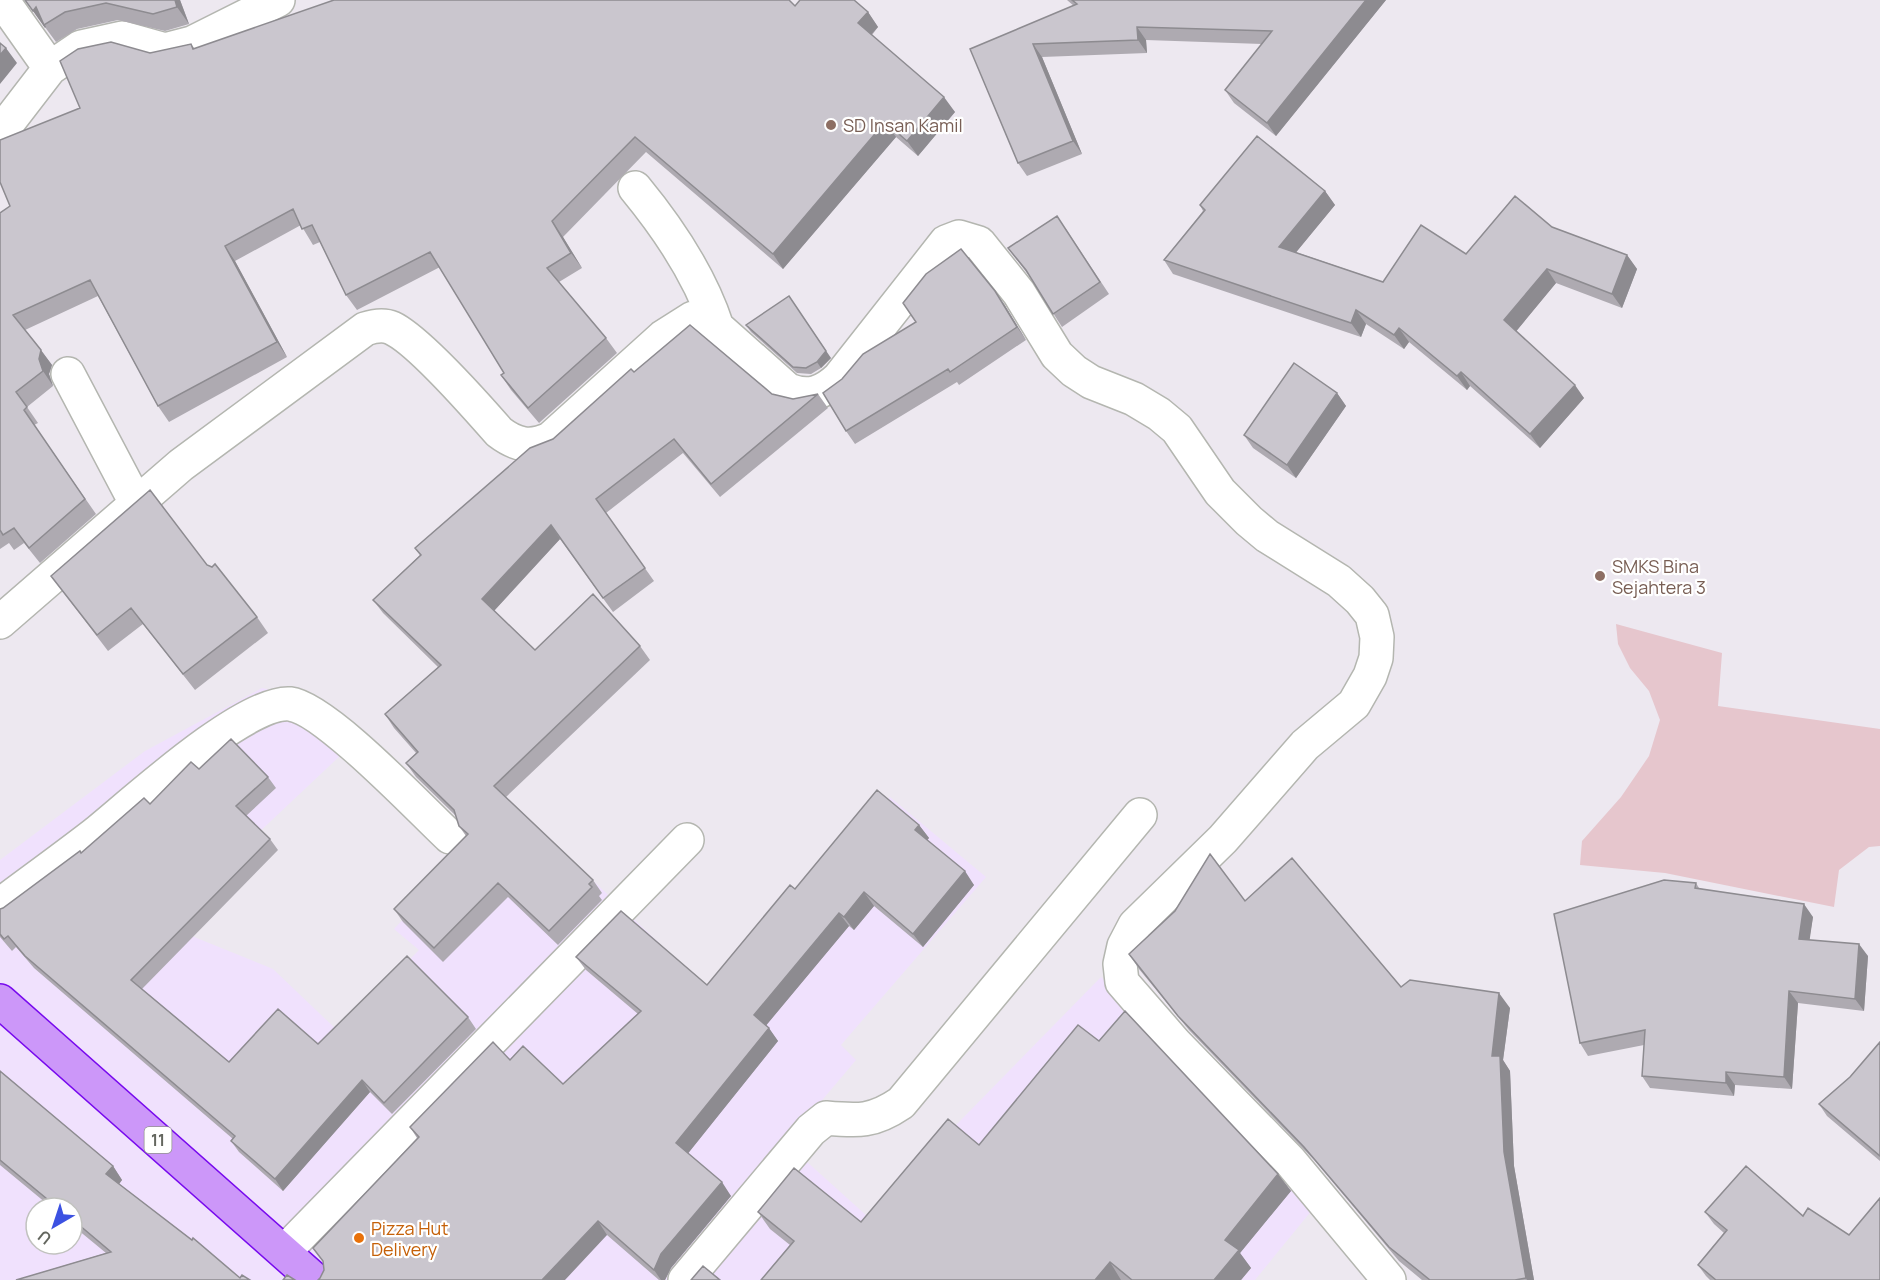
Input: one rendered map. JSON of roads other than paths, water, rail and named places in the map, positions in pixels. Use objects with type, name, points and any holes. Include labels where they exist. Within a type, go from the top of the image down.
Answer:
[{"type":"highway","name":"11","points":[[0,1001],[315,1280]]},
{"type":"street","points":[[2,0],[50,68]]},
{"type":"street","points":[[0,133],[50,68],[81,47],[122,38],[165,50],[192,43],[278,0]]},
{"type":"street","points":[[635,188],[663,222],[708,300],[717,327]]},
{"type":"street","points":[[0,622],[181,465],[353,335],[376,325],[394,329],[409,341],[499,432],[522,445],[533,445],[550,439],[678,326],[693,318],[704,320],[717,327],[788,390],[800,394],[813,394],[827,389],[839,378],[946,242],[959,237],[969,238],[979,243],[1019,293],[1057,355],[1074,371],[1091,382],[1134,399],[1159,414],[1177,429],[1220,492],[1249,521],[1267,536],[1339,581],[1360,600],[1372,615],[1377,637],[1376,658],[1370,676],[1354,704],[1331,726],[1305,745],[1223,839],[1136,925],[1124,946],[1120,964],[1122,982],[1174,1042],[1290,1161],[1389,1280]]},
{"type":"street","points":[[68,374],[135,503]]},
{"type":"street","points":[[0,904],[97,832],[174,766],[248,719],[274,707],[289,704],[303,708],[338,732],[450,837]]},
{"type":"street","points":[[685,1280],[811,1130],[826,1118],[853,1121],[882,1116],[901,1103],[1140,815]]},
{"type":"street","points":[[284,1252],[687,840]]},
{"type":"place","name":"SD Insan Kamil","points":[[831,125]]},
{"type":"place","name":"SMKS Bina Sejahtera 3","points":[[1600,576]]},
{"type":"place","name":"Pizza Hut Delivery","points":[[359,1238]]}]
